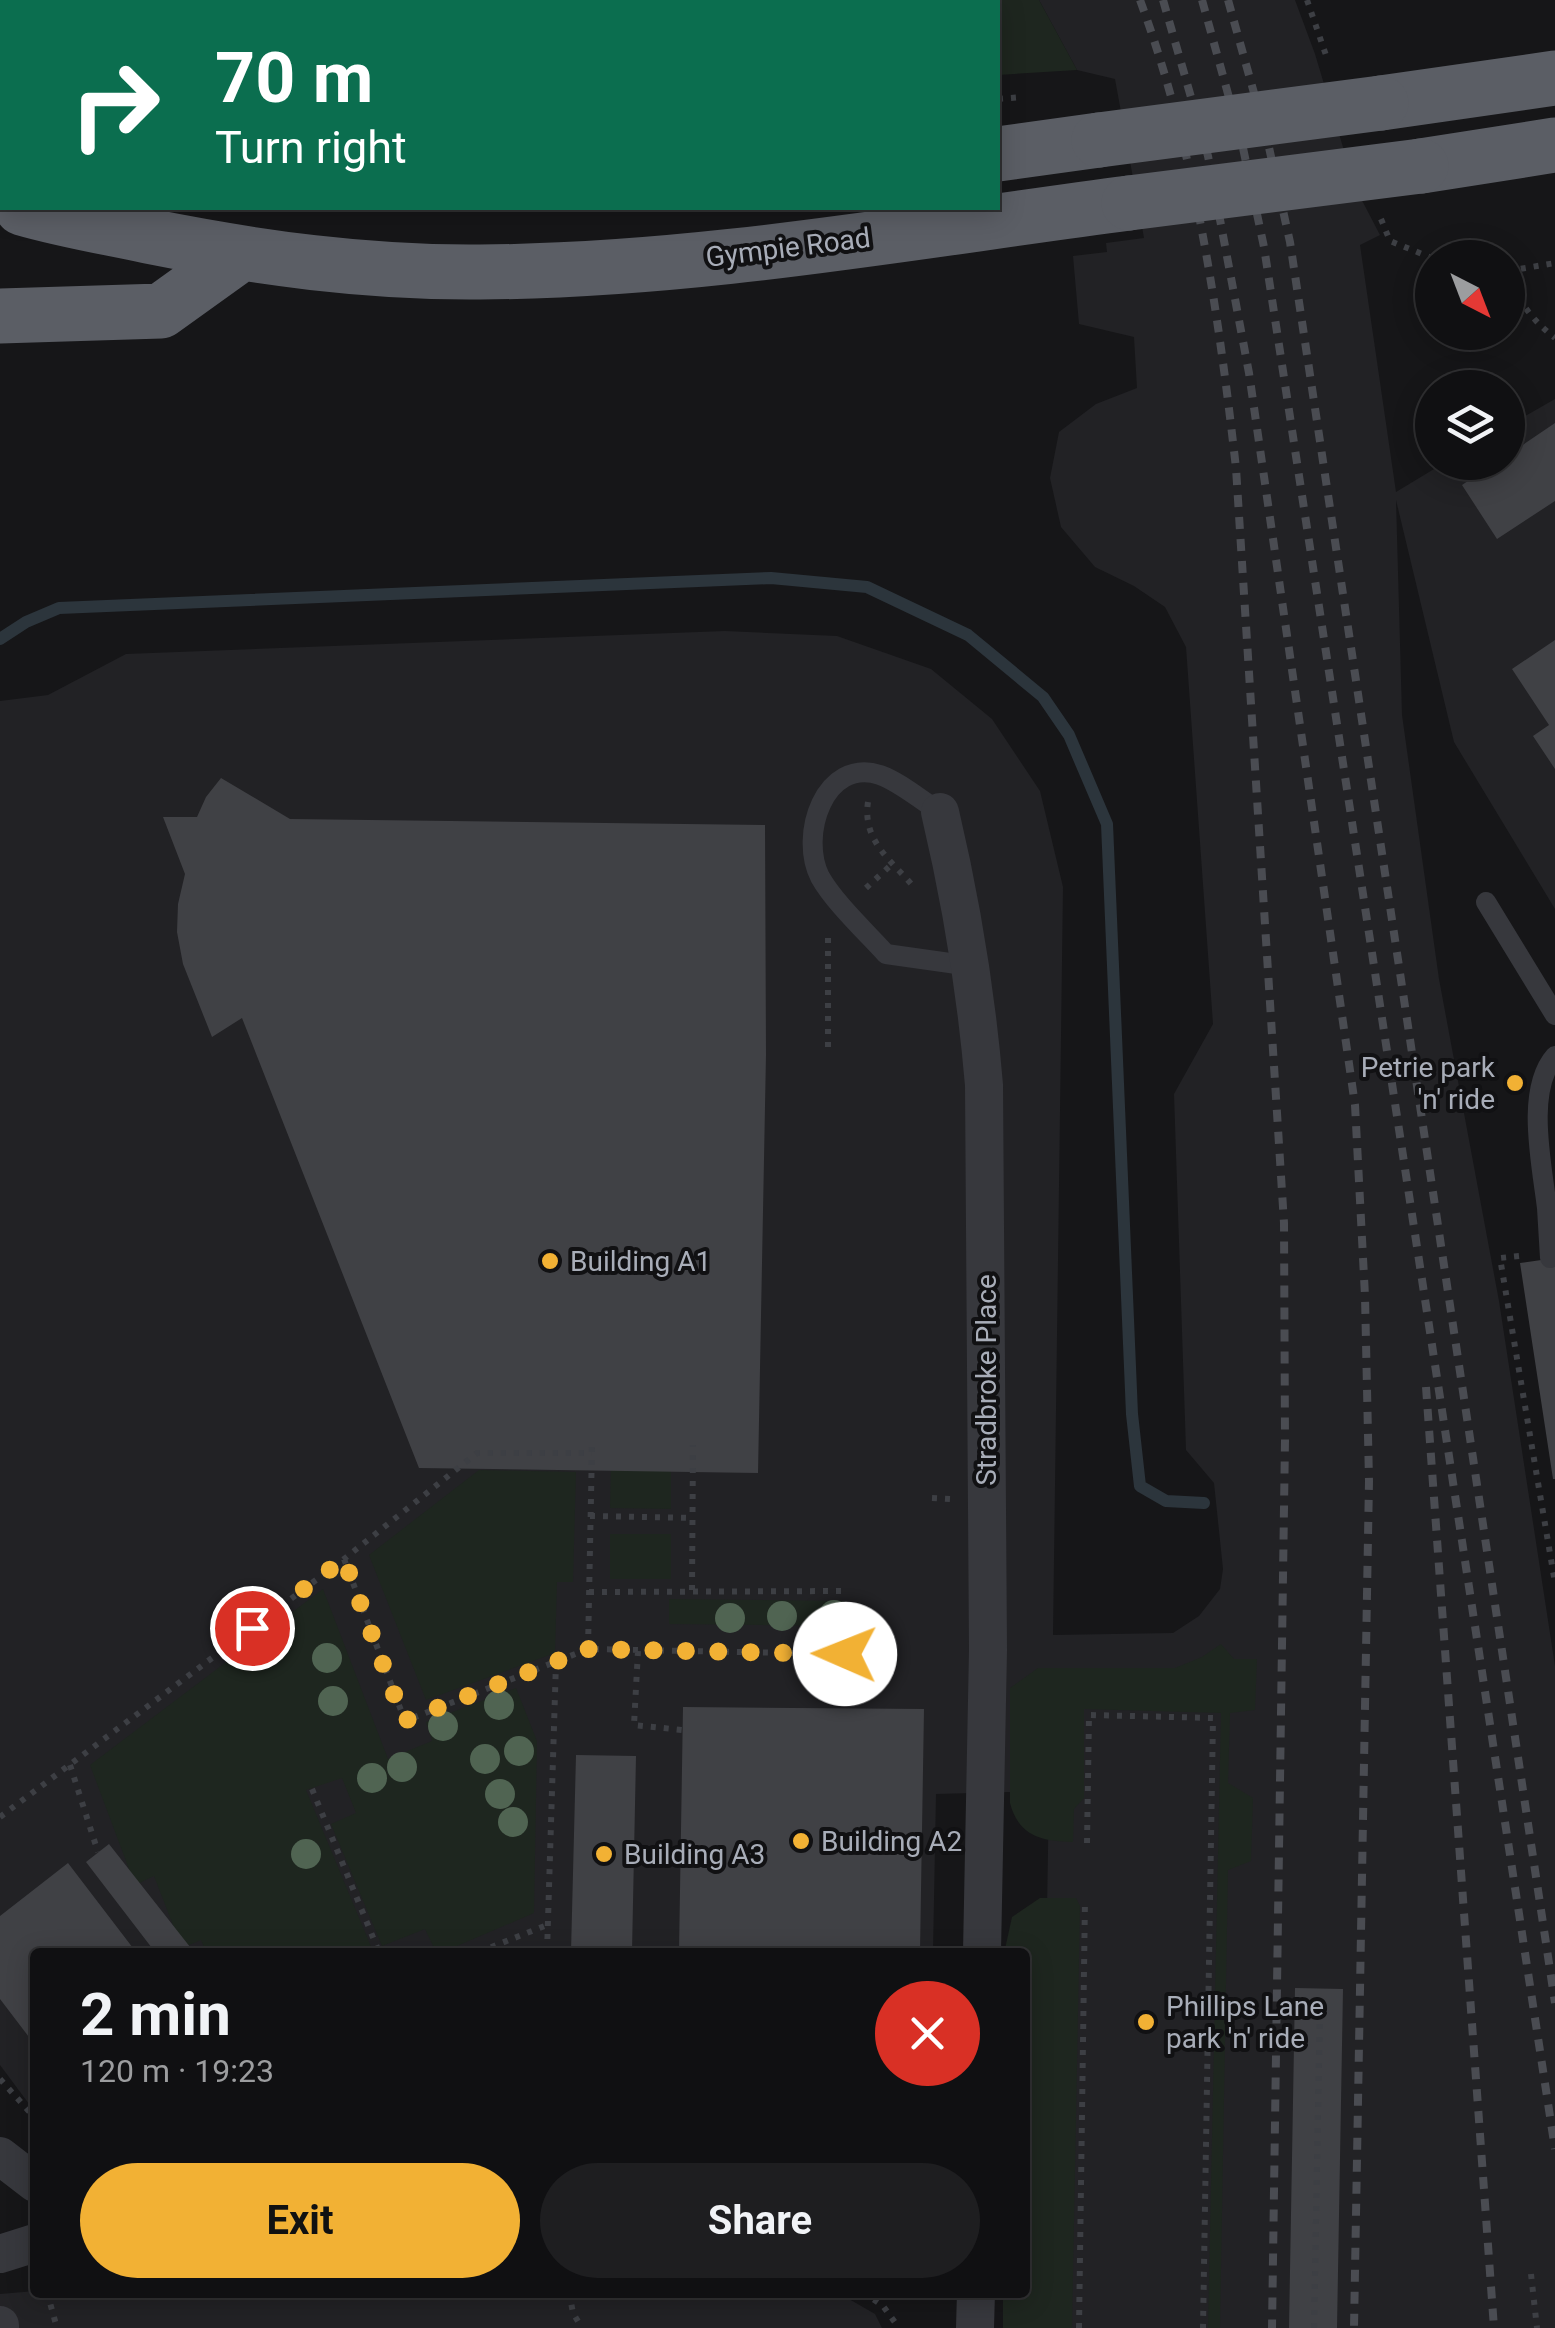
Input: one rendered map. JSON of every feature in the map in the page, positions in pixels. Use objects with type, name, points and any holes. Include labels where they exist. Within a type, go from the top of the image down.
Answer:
[{"type":"highway","points":[[1000,154],[1555,78]]},
{"type":"highway","name":"Gympie Road","points":[[31,210],[240,254],[364,268],[480,272],[774,251],[1555,145]]},
{"type":"highway","points":[[0,316],[161,311],[240,254]]},
{"type":"street","name":"Stradbroke Place","points":[[940,812],[964,911],[978,1013],[984,1104],[988,1650],[982,1948]]},
{"type":"street","points":[[0,2156],[30,2179]]},
{"type":"street","points":[[0,2254],[30,2244]]},
{"type":"street","points":[[976,2298],[976,2328]]},
{"type":"lane","points":[[940,812],[881,776],[856,773],[833,786],[815,812],[811,847],[820,877],[886,954],[971,966]]},
{"type":"lane","points":[[1486,902],[1555,1015]]},
{"type":"lane","points":[[1550,1255],[1551,1207],[1540,1138],[1539,1081],[1555,1056]]},
{"type":"path","points":[[1307,0],[1322,41]]},
{"type":"path","points":[[1377,209],[1390,241],[1415,251]]},
{"type":"path","points":[[1525,269],[1555,263]]},
{"type":"path","points":[[1525,311],[1555,338]]},
{"type":"path","points":[[1550,1255],[1500,1258],[1555,1584]]},
{"type":"path","points":[[692,1590],[693,1445]]},
{"type":"path","points":[[0,1817],[344,1559],[477,1453],[592,1450],[588,1649]]},
{"type":"path","points":[[590,1516],[693,1518]]},
{"type":"path","points":[[344,1559],[404,1721],[588,1649],[845,1654]]},
{"type":"path","points":[[589,1592],[847,1591]]},
{"type":"path","points":[[638,1650],[634,1725],[682,1730]]},
{"type":"path","points":[[547,1948],[556,1662]]},
{"type":"path","points":[[1086,1843],[1089,1715],[1214,1718],[1203,2328]]},
{"type":"path","points":[[70,1766],[98,1852]]},
{"type":"path","points":[[312,1789],[377,1948]]},
{"type":"path","points":[[1079,2328],[1086,1898]]},
{"type":"path","points":[[489,1948],[547,1926]]},
{"type":"path","points":[[1314,2328],[1320,2008]]},
{"type":"path","points":[[0,2079],[30,2112]]},
{"type":"path","points":[[1532,2274],[1538,2328]]},
{"type":"path","points":[[50,2298],[57,2328]]},
{"type":"path","points":[[569,2298],[572,2313],[582,2328]]},
{"type":"path","points":[[871,2298],[883,2306],[900,2328]]},
{"type":"shaded area","points":[[1000,0],[1039,0],[1077,70],[1000,75]]},
{"type":"shaded area","points":[[1039,0],[1295,0],[1355,187],[1380,235],[1360,245],[1396,492],[1416,480],[1525,480],[1525,416],[1555,399],[1555,909],[1454,742],[1396,500],[1402,715],[1439,979],[1499,1301],[1555,1666],[1555,2328],[1040,2328],[1049,1791],[936,1794],[933,1948],[30,1948],[30,2105],[0,2065],[0,701],[48,695],[126,654],[725,631],[837,636],[931,669],[992,719],[1040,791],[1063,887],[1053,1635],[1173,1633],[1199,1616],[1220,1589],[1223,1569],[1214,1483],[1186,1450],[1174,1094],[1213,1024],[1186,647],[1165,607],[1095,567],[1061,527],[1050,478],[1059,432],[1096,404],[1137,388],[1134,337],[1079,324],[1073,256],[1107,252],[1106,243],[1144,238],[1115,79],[1077,70]]},
{"type":"shaded area","points":[[611,1463],[671,1464],[671,1509],[610,1508]]},
{"type":"shaded area","points":[[479,1470],[576,1472],[573,1582],[557,1582],[555,1653],[426,1700],[369,1555]]},
{"type":"shaded area","points":[[610,1534],[671,1534],[671,1579],[610,1579]]},
{"type":"shaded area","points":[[323,1589],[388,1759],[432,1741],[426,1722],[516,1688],[537,1741],[534,1913],[452,1948],[434,1948],[425,1929],[382,1946],[331,1824],[356,1813],[342,1778],[306,1790],[372,1948],[204,1948],[201,1940],[182,1948],[154,1876],[135,1885],[90,1765]]},
{"type":"shaded area","points":[[669,1599],[844,1601],[844,1626],[669,1624]]},
{"type":"shaded area","points":[[1221,1644],[1234,1659],[1257,1659],[1255,1710],[1230,1713],[1228,1783],[1253,1798],[1251,1861],[1228,1870],[1220,2328],[1208,2328],[1221,1713],[1084,1709],[1084,1798],[1074,1809],[1073,1842],[1051,1840],[1026,1830],[1010,1803],[1010,1688],[1038,1668],[1175,1668]]},
{"type":"shaded area","points":[[1040,1898],[1076,1898],[1080,1906],[1072,2328],[1003,2328],[1003,2298],[1030,2298],[1030,1948],[1005,1948],[1012,1917]]},
{"type":"shaded area","points":[[30,2291],[30,2298],[849,2299],[875,2314],[882,2328],[0,2328],[0,2294]]},
{"type":"building","points":[[1555,423],[1555,501],[1497,539],[1462,485],[1469,480],[1525,480],[1525,443]]},
{"type":"building","points":[[1555,640],[1555,769],[1533,736],[1549,725],[1512,669]]},
{"type":"building","name":"Building A1","points":[[221,778],[290,819],[765,825],[766,1054],[758,1473],[419,1468],[242,1018],[212,1037],[183,964],[177,932],[185,874],[163,817],[197,817]]},
{"type":"building","points":[[1555,1258],[1555,1479],[1553,1479],[1520,1263]]},
{"type":"building","name":"Building A2","points":[[683,1707],[924,1709],[920,1948],[679,1948]]},
{"type":"building","name":"Building A3","points":[[576,1755],[636,1756],[632,1948],[571,1948]]},
{"type":"building","points":[[109,1844],[191,1948],[152,1948],[86,1862]]},
{"type":"building","points":[[68,1863],[133,1948],[30,1948],[30,2038],[0,1999],[0,1916]]},
{"type":"building","points":[[1295,1988],[1343,1989],[1337,2328],[1289,2328]]},
{"type":"waterway","points":[[0,639],[59,608],[771,578],[867,587],[968,635],[1043,697],[1069,735],[1107,824],[1132,1414],[1140,1486],[1166,1501],[1204,1503]]},
{"type":"railway","points":[[1140,0],[1190,172],[1221,349],[1236,468],[1284,1223],[1285,1440],[1272,2328]]},
{"type":"railway","points":[[1163,0],[1208,156],[1249,373],[1355,1105],[1369,1481],[1354,2328]]},
{"type":"railway","points":[[1202,0],[1243,148],[1264,247],[1555,2149]]},
{"type":"railway","points":[[1228,0],[1268,143],[1290,242],[1555,2003]]},
{"type":"railway","points":[[1426,1387],[1494,2328]]},
{"type":"place","name":"Petrie park 'n' ride","points":[[1515,1083]]},
{"type":"place","name":"Building A1","points":[[550,1261]]},
{"type":"place","name":"Building A2","points":[[801,1841]]},
{"type":"place","name":"Building A3","points":[[604,1854]]},
{"type":"place","name":"Phillips Lane park 'n' ride","points":[[1146,2022]]},
{"type":"route","points":[[252,1628],[344,1559],[404,1721],[588,1649],[845,1654]]}]
